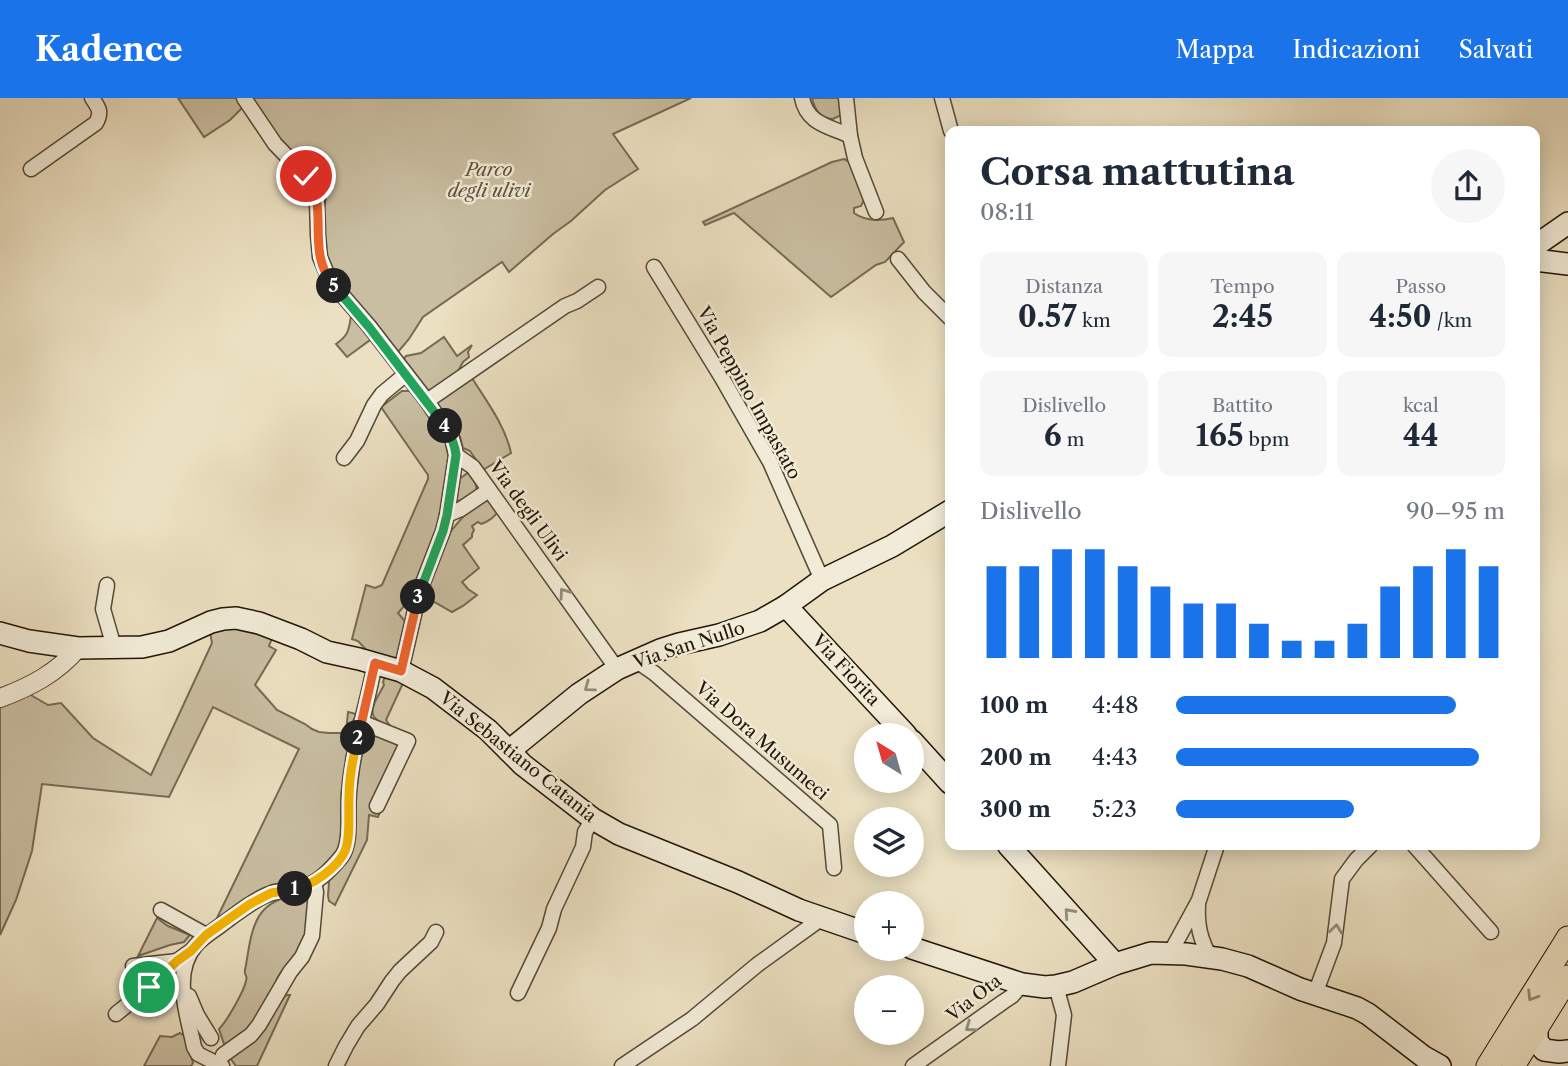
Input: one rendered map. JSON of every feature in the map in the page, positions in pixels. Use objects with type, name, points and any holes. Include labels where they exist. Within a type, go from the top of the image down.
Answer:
[{"type":"main road","points":[[1540,243],[1568,223]]},
{"type":"main road","points":[[1540,261],[1568,264]]},
{"type":"main road","name":"Via San Nullo","points":[[509,751],[594,683],[626,665],[679,644],[737,630],[760,621],[822,580],[892,546],[945,515]]},
{"type":"main road","name":"Via Fiorita","points":[[786,606],[895,723]]},
{"type":"main road","name":"Via Sebastiano Catania","points":[[0,633],[78,648],[142,647],[169,640],[223,618],[236,618],[283,632],[327,652],[401,671],[456,704],[488,730],[523,765],[593,819],[619,834],[817,917],[854,929]]},
{"type":"main road","points":[[924,754],[945,777]]},
{"type":"main road","points":[[1012,850],[1115,964]]},
{"type":"main road","points":[[1488,1066],[1568,938]]},
{"type":"main road","points":[[924,952],[1034,986],[1056,986],[1073,982],[1115,964],[1151,953],[1190,955],[1248,966],[1357,1008],[1440,1066]]},
{"type":"main road","points":[[1513,1066],[1568,977]]},
{"type":"main road","points":[[1537,1027],[1537,1041],[1541,1048],[1563,1052]]},
{"type":"main road","points":[[1520,1066],[1563,1052]]},
{"type":"street","points":[[31,169],[96,123],[100,110],[92,98]]},
{"type":"street","name":"Via degli Ulivi","points":[[244,98],[275,144],[314,187],[317,196],[320,257],[330,281],[427,401],[452,438],[456,455],[473,467],[527,541],[626,665]]},
{"type":"street","points":[[802,98],[804,107],[813,120],[850,136]]},
{"type":"street","points":[[846,98],[855,158],[876,212]]},
{"type":"street","points":[[942,98],[950,126]]},
{"type":"street","points":[[898,259],[945,313]]},
{"type":"street","name":"Via Peppino Impastato","points":[[654,267],[770,462],[822,580]]},
{"type":"street","points":[[427,401],[598,286]]},
{"type":"street","points":[[344,458],[357,441],[374,405],[382,394],[405,374]]},
{"type":"street","points":[[401,671],[419,593],[443,531],[456,455]]},
{"type":"street","points":[[447,515],[489,490]]},
{"type":"street","points":[[107,585],[103,609],[114,647]]},
{"type":"street","points":[[0,698],[20,691],[48,675],[67,661],[78,648]]},
{"type":"street","points":[[116,1014],[191,951],[206,935],[261,898],[283,890],[308,886],[331,868],[347,842],[352,766],[375,663]]},
{"type":"street","name":"Via Dora Musumeci","points":[[626,665],[654,673],[830,825],[834,868]]},
{"type":"street","points":[[361,722],[408,741],[377,806]]},
{"type":"street","points":[[518,993],[549,928],[554,909],[583,847],[585,832],[593,819]]},
{"type":"street","points":[[1190,955],[1174,946],[1199,900],[1215,850]]},
{"type":"street","points":[[1315,994],[1334,943],[1342,879],[1366,850]]},
{"type":"street","points":[[1418,850],[1491,932]]},
{"type":"street","points":[[191,951],[184,969],[183,981],[197,1015],[209,1057],[251,1035],[302,957],[313,936],[316,892],[314,882]]},
{"type":"street","points":[[1190,955],[1199,900]]},
{"type":"street","points":[[161,910],[206,935]]},
{"type":"street","points":[[622,1066],[692,1018],[757,965],[815,923],[817,917]]},
{"type":"street","points":[[1190,955],[1199,933],[1197,922]]},
{"type":"street","points":[[336,1066],[358,1026],[400,971],[431,942],[436,932]]},
{"type":"street","points":[[133,967],[177,961]]},
{"type":"street","name":"Via Ota","points":[[913,1066],[1012,996],[1022,984]]},
{"type":"street","points":[[1056,986],[1064,1015],[1058,1066]]},
{"type":"green space","points":[[178,98],[238,98],[243,107],[230,120],[204,137]]},
{"type":"green space","name":"Parco degli ulivi","points":[[252,98],[691,98],[613,134],[638,169],[605,190],[509,272],[502,262],[423,317],[398,352],[340,287],[325,262],[321,221],[326,198],[319,183],[289,154]]},
{"type":"green space","points":[[812,98],[839,98],[841,115],[833,119],[821,116]]},
{"type":"green space","points":[[844,159],[850,162],[864,200],[861,206],[854,208],[854,213],[873,220],[893,218],[904,242],[885,262],[876,265],[831,297],[734,213],[705,225],[703,222],[832,162]]},
{"type":"green space","points":[[351,316],[370,340],[347,357],[336,344],[348,331]]},
{"type":"green space","points":[[444,337],[457,356],[472,345],[468,352],[469,357],[457,373],[429,392],[402,362],[406,356],[421,353]]},
{"type":"green space","points":[[472,378],[500,423],[511,453],[483,470],[470,451],[463,448],[460,437],[436,403]]},
{"type":"green space","points":[[402,391],[415,395],[445,436],[449,457],[437,528],[412,597],[398,613],[408,625],[395,663],[371,655],[358,641],[352,639],[366,585],[375,588],[382,585],[428,479],[428,475],[381,407]]},
{"type":"green space","points":[[469,472],[477,487],[476,491],[458,501],[458,480]]},
{"type":"green space","points":[[488,497],[498,510],[497,513],[486,522],[478,522],[472,526],[472,537],[463,545],[479,568],[462,582],[477,595],[452,612],[424,596],[450,532],[467,512]]},
{"type":"green space","points":[[234,628],[252,630],[272,638],[269,646],[276,650],[255,685],[277,710],[312,729],[329,733],[346,733],[348,712],[356,714],[346,757],[341,850],[315,875],[300,882],[271,885],[216,920],[299,749],[213,707],[169,797],[42,784],[32,851],[16,900],[0,935],[0,705],[29,694],[48,705],[61,703],[93,738],[151,775],[212,643],[210,632]]},
{"type":"green space","points":[[385,676],[404,681],[386,720],[393,730],[377,720],[372,711],[384,685]]},
{"type":"green space","points":[[364,731],[401,745],[378,817],[369,815],[367,840],[335,905],[329,901],[329,882],[353,815]]},
{"type":"green space","points":[[300,895],[309,901],[305,933],[307,936],[298,953],[281,972],[251,1028],[232,1042],[224,1044],[219,1029],[245,986],[245,969],[258,917],[273,902]]},
{"type":"green space","points":[[157,918],[190,935],[184,942],[138,956]]},
{"type":"green space","points":[[286,995],[290,995],[257,1066],[236,1066],[230,1058]]},
{"type":"green space","points":[[180,1033],[186,1037],[193,1063],[191,1066],[144,1066],[160,1036],[172,1037]]},
{"type":"route","points":[[149,987],[206,935],[250,904],[271,893],[308,886],[342,856],[347,842],[352,766],[375,663],[401,671],[419,593],[447,515],[456,446],[427,401],[330,281],[320,257],[317,196],[306,176]]}]
